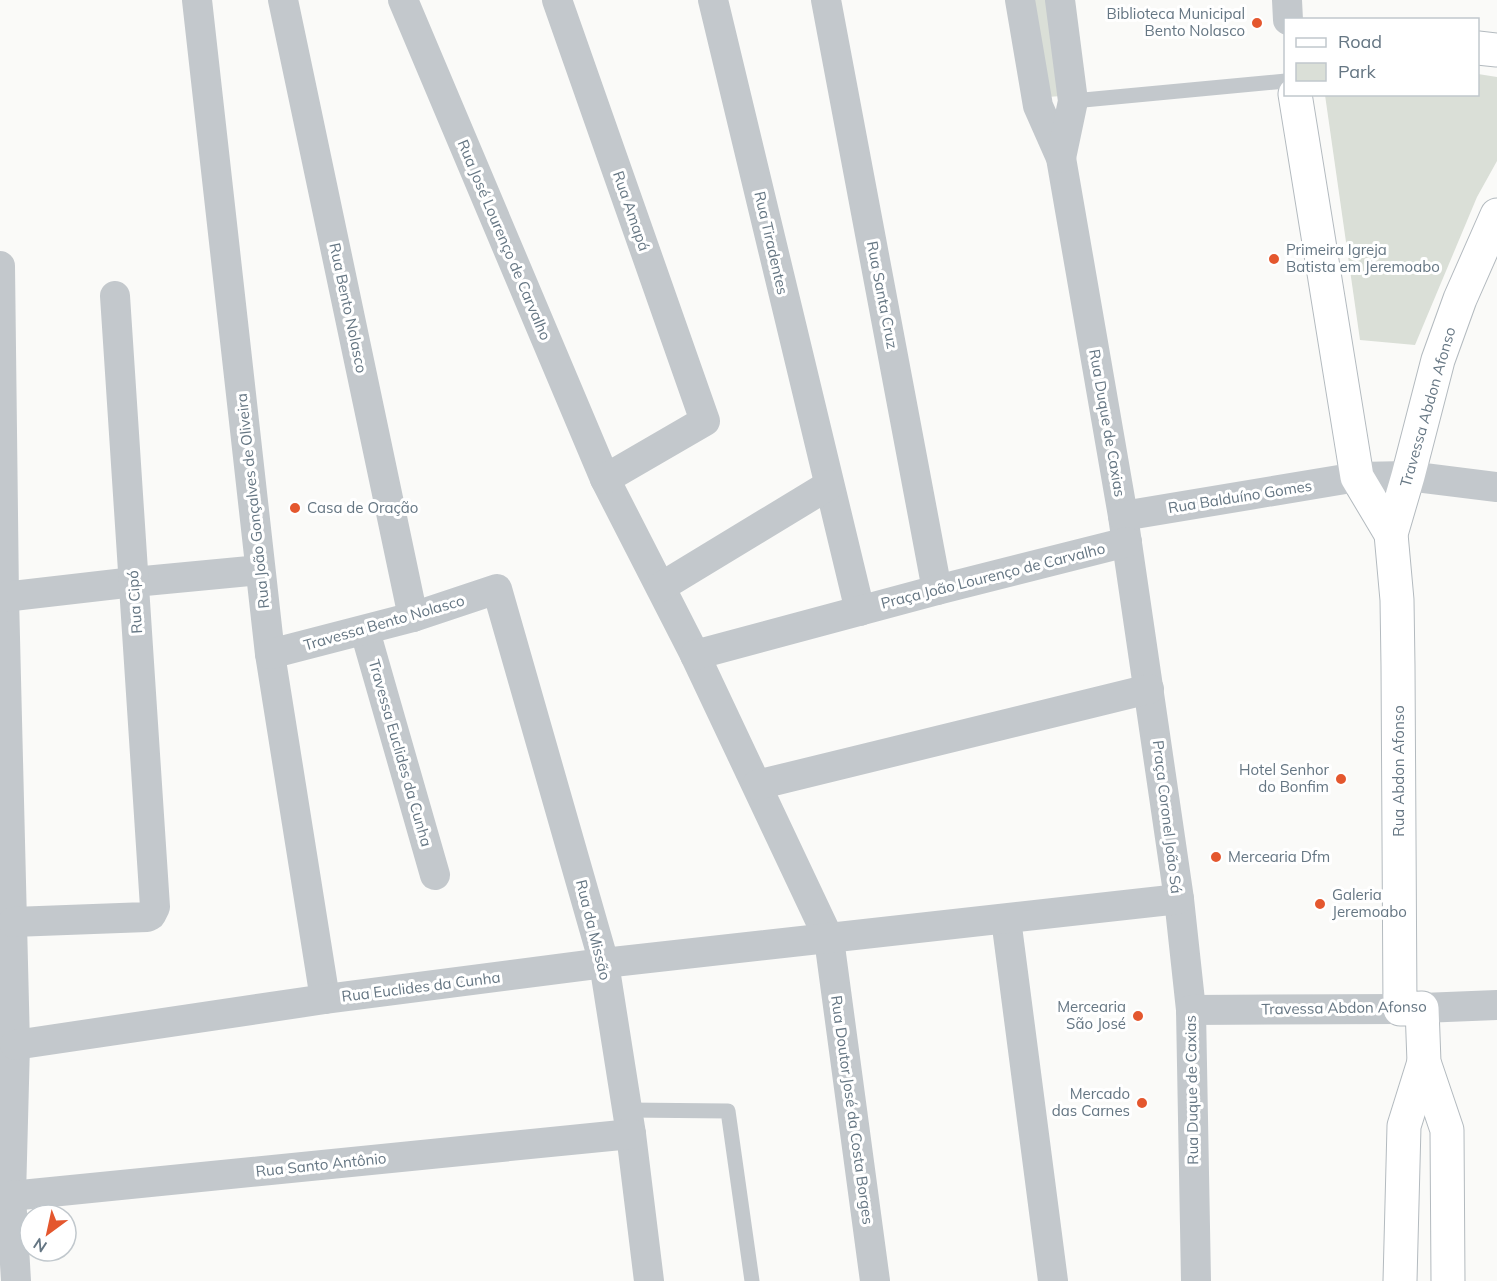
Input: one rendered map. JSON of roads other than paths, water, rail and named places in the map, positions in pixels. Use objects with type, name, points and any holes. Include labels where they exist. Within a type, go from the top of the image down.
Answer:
[{"type":"street","name":"Rua João Gonçalves de Oliveira","points":[[197,0],[270,654],[325,999]]},
{"type":"street","name":"Rua Bento Nolasco","points":[[283,0],[413,617]]},
{"type":"street","name":"Rua José Lourenço de Carvalho","points":[[403,0],[605,479]]},
{"type":"street","name":"Rua Amapá","points":[[557,0],[705,422],[605,479]]},
{"type":"street","name":"Rua Tiradentes","points":[[713,0],[829,485]]},
{"type":"street","name":"Rua Santa Cruz","points":[[826,0],[937,590]]},
{"type":"street","name":"Rua Duque de Caxias","points":[[1020,0],[1038,106],[1061,158],[1125,529],[1149,689]]},
{"type":"street","name":"Rua Duque de Caxias","points":[[1060,0],[1073,101],[1061,158]]},
{"type":"street","points":[[1287,0],[1288,18]]},
{"type":"street","points":[[1479,48],[1497,50]]},
{"type":"street","points":[[1295,96],[1357,477],[1391,534]]},
{"type":"street","name":"Travessa Abdon Afonso","points":[[1391,534],[1438,360],[1460,299],[1497,215]]},
{"type":"street","points":[[0,266],[4,597],[15,1046],[11,1196],[16,1281]]},
{"type":"street","name":"Rua Cipó","points":[[13,922],[147,917],[151,915],[155,907],[115,296]]},
{"type":"street","name":"Rua Balduíno Gomes","points":[[1125,529],[1357,477],[1408,476],[1497,487]]},
{"type":"street","points":[[605,479],[695,655],[829,939]]},
{"type":"street","points":[[661,587],[829,485]]},
{"type":"street","name":"Praça João Lourenço de Carvalho","points":[[829,485],[860,611]]},
{"type":"street","name":"Praça João Lourenço de Carvalho","points":[[695,655],[937,590],[1125,529]]},
{"type":"street","name":"Rua Abdon Afonso","points":[[1391,534],[1397,600],[1411,1008],[1424,1062]]},
{"type":"street","points":[[4,597],[260,570]]},
{"type":"street","name":"Travessa Bento Nolasco","points":[[270,654],[365,631],[497,589]]},
{"type":"street","name":"Rua da Missão","points":[[497,589],[604,963],[629,1122],[649,1281]]},
{"type":"street","name":"Travessa Euclides da Cunha","points":[[365,631],[435,875]]},
{"type":"street","points":[[757,785],[1149,689]]},
{"type":"street","name":"Praça Coronel João Sá","points":[[829,939],[1179,899],[1149,689]]},
{"type":"street","name":"Rua Duque de Caxias","points":[[1179,899],[1191,1010],[1196,1281]]},
{"type":"street","points":[[1006,919],[1053,1281]]},
{"type":"street","name":"Rua Euclides da Cunha","points":[[15,1046],[325,999],[604,963],[829,939]]},
{"type":"street","name":"Rua Doutor José da Costa Borges","points":[[829,939],[874,1281]]},
{"type":"street","name":"Travessa Abdon Afonso","points":[[1191,1010],[1497,1005]]},
{"type":"street","points":[[1400,1281],[1404,1126],[1424,1062]]},
{"type":"street","points":[[1424,1062],[1447,1130],[1448,1281]]},
{"type":"street","name":"Rua Santo Antônio","points":[[11,1196],[629,1122]]},
{"type":"lane","points":[[1073,101],[1284,81]]},
{"type":"lane","points":[[629,1122],[728,1111],[752,1281]]},
{"type":"place","name":"Biblioteca Municipal Bento Nolasco","points":[[1257,23]]},
{"type":"place","name":"Primeira Igreja Batista em Jeremoabo","points":[[1274,259]]},
{"type":"place","name":"Casa de Oração","points":[[295,508]]},
{"type":"place","name":"Hotel Senhor do Bonfim","points":[[1341,779]]},
{"type":"place","name":"Mercearia Dfm","points":[[1216,857]]},
{"type":"place","name":"Galeria Jeremoabo","points":[[1320,904]]},
{"type":"place","name":"Mercearia São José","points":[[1138,1016]]},
{"type":"place","name":"Mercado das Carnes","points":[[1142,1103]]}]
